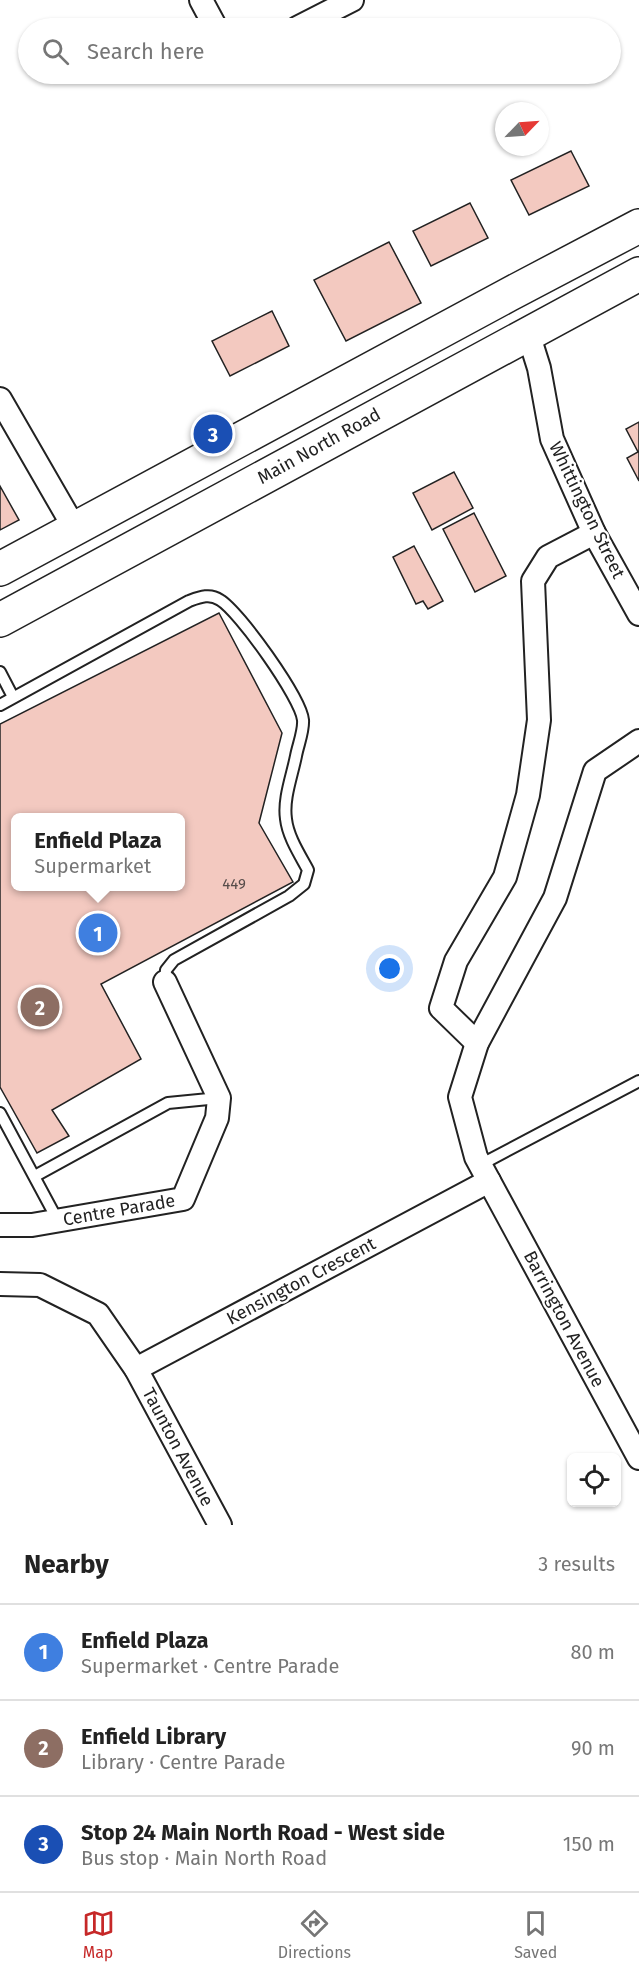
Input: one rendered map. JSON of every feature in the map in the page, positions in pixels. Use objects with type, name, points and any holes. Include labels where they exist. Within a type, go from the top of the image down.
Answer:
[{"type":"highway","points":[[0,569],[639,226]]},
{"type":"highway","name":"Main North Road","points":[[0,620],[639,274]]},
{"type":"highway","points":[[508,295],[528,333]]},
{"type":"highway","points":[[75,529],[95,569]]},
{"type":"street","points":[[201,0],[211,18]]},
{"type":"street","points":[[317,18],[352,0]]},
{"type":"street","name":"Whittington Street","points":[[528,333],[539,368],[552,439],[594,533],[639,614]]},
{"type":"street","points":[[0,399],[75,529]]},
{"type":"street","points":[[477,1043],[441,1008],[456,962],[505,877],[528,795],[539,720],[533,581],[548,557],[594,533]]},
{"type":"street","points":[[485,1173],[476,1156],[460,1097],[477,1043],[555,898],[595,771],[638,744]]},
{"type":"street","points":[[165,982],[219,1098]]},
{"type":"street","name":"Centre Parade","points":[[0,1225],[32,1226],[183,1199],[217,1118],[219,1098]]},
{"type":"street","name":"Kensington Crescent","points":[[136,1369],[485,1173]]},
{"type":"street","name":"Barrington Avenue","points":[[485,1173],[639,1458]]},
{"type":"street","points":[[0,1284],[40,1284],[98,1314],[136,1369]]},
{"type":"street","name":"Taunton Avenue","points":[[136,1369],[220,1525]]},
{"type":"lane","points":[[0,705],[189,601],[204,595],[219,598],[232,610],[289,685],[300,705],[303,721],[286,804],[286,820],[291,836],[308,870],[304,884],[289,896],[174,960],[166,970],[165,982]]},
{"type":"lane","points":[[0,672],[13,697]]},
{"type":"lane","points":[[485,1173],[639,1081]]},
{"type":"lane","points":[[35,1176],[168,1103],[219,1098]]},
{"type":"lane","points":[[0,1113],[58,1221]]},
{"type":"building","points":[[571,151],[589,186],[529,215],[511,180]]},
{"type":"building","points":[[470,203],[488,238],[431,266],[413,231]]},
{"type":"building","points":[[389,242],[421,303],[346,341],[314,280]]},
{"type":"building","points":[[272,311],[289,346],[230,376],[212,341]]},
{"type":"building","points":[[639,422],[639,481],[627,458],[638,452],[626,429]]},
{"type":"building","points":[[454,472],[473,508],[432,530],[413,493]]},
{"type":"building","points":[[0,486],[19,520],[0,530]]},
{"type":"building","points":[[474,513],[506,576],[475,592],[443,529]]},
{"type":"building","points":[[414,546],[443,601],[428,609],[423,601],[416,604],[393,557]]},
{"type":"building","points":[[219,613],[282,733],[259,823],[293,882],[101,984],[141,1059],[52,1110],[69,1136],[37,1153],[0,1087],[0,724]]},
{"type":"place","name":"Stop 24 Main North Road - West side","points":[[213,434]]},
{"type":"place","name":"Enfield Plaza","points":[[98,933]]},
{"type":"place","name":"Enfield Library","points":[[40,1007]]}]
